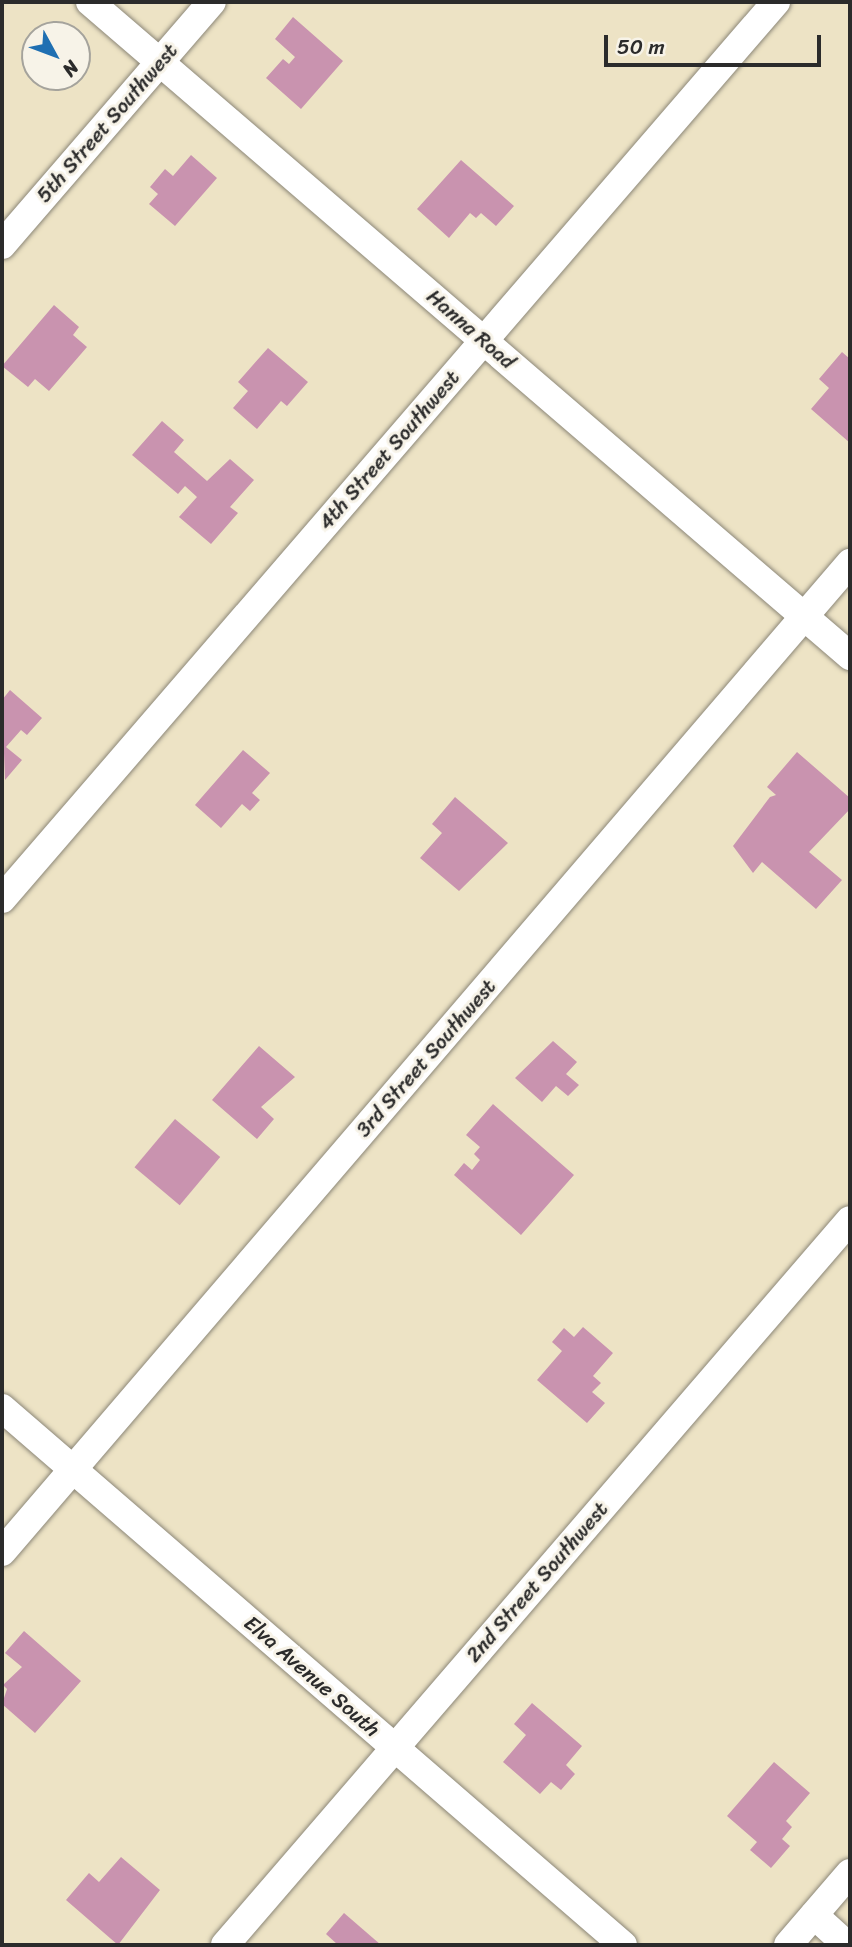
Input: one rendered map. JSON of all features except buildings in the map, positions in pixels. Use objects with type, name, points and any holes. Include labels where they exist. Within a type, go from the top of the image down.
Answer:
[{"type":"street","name":"Hanna Road","points":[[90,2],[850,656]]},
{"type":"street","name":"5th Street Southwest","points":[[2,245],[212,2]]},
{"type":"street","name":"4th Street Southwest","points":[[2,899],[776,2]]},
{"type":"street","name":"3rd Street Southwest","points":[[2,1552],[850,563]]},
{"type":"street","name":"2nd Street Southwest","points":[[225,1945],[850,1220]]},
{"type":"street","name":"Elva Avenue South","points":[[2,1408],[623,1945]]},
{"type":"street","points":[[788,1945],[850,1873]]},
{"type":"street","points":[[814,1915],[847,1945]]}]
